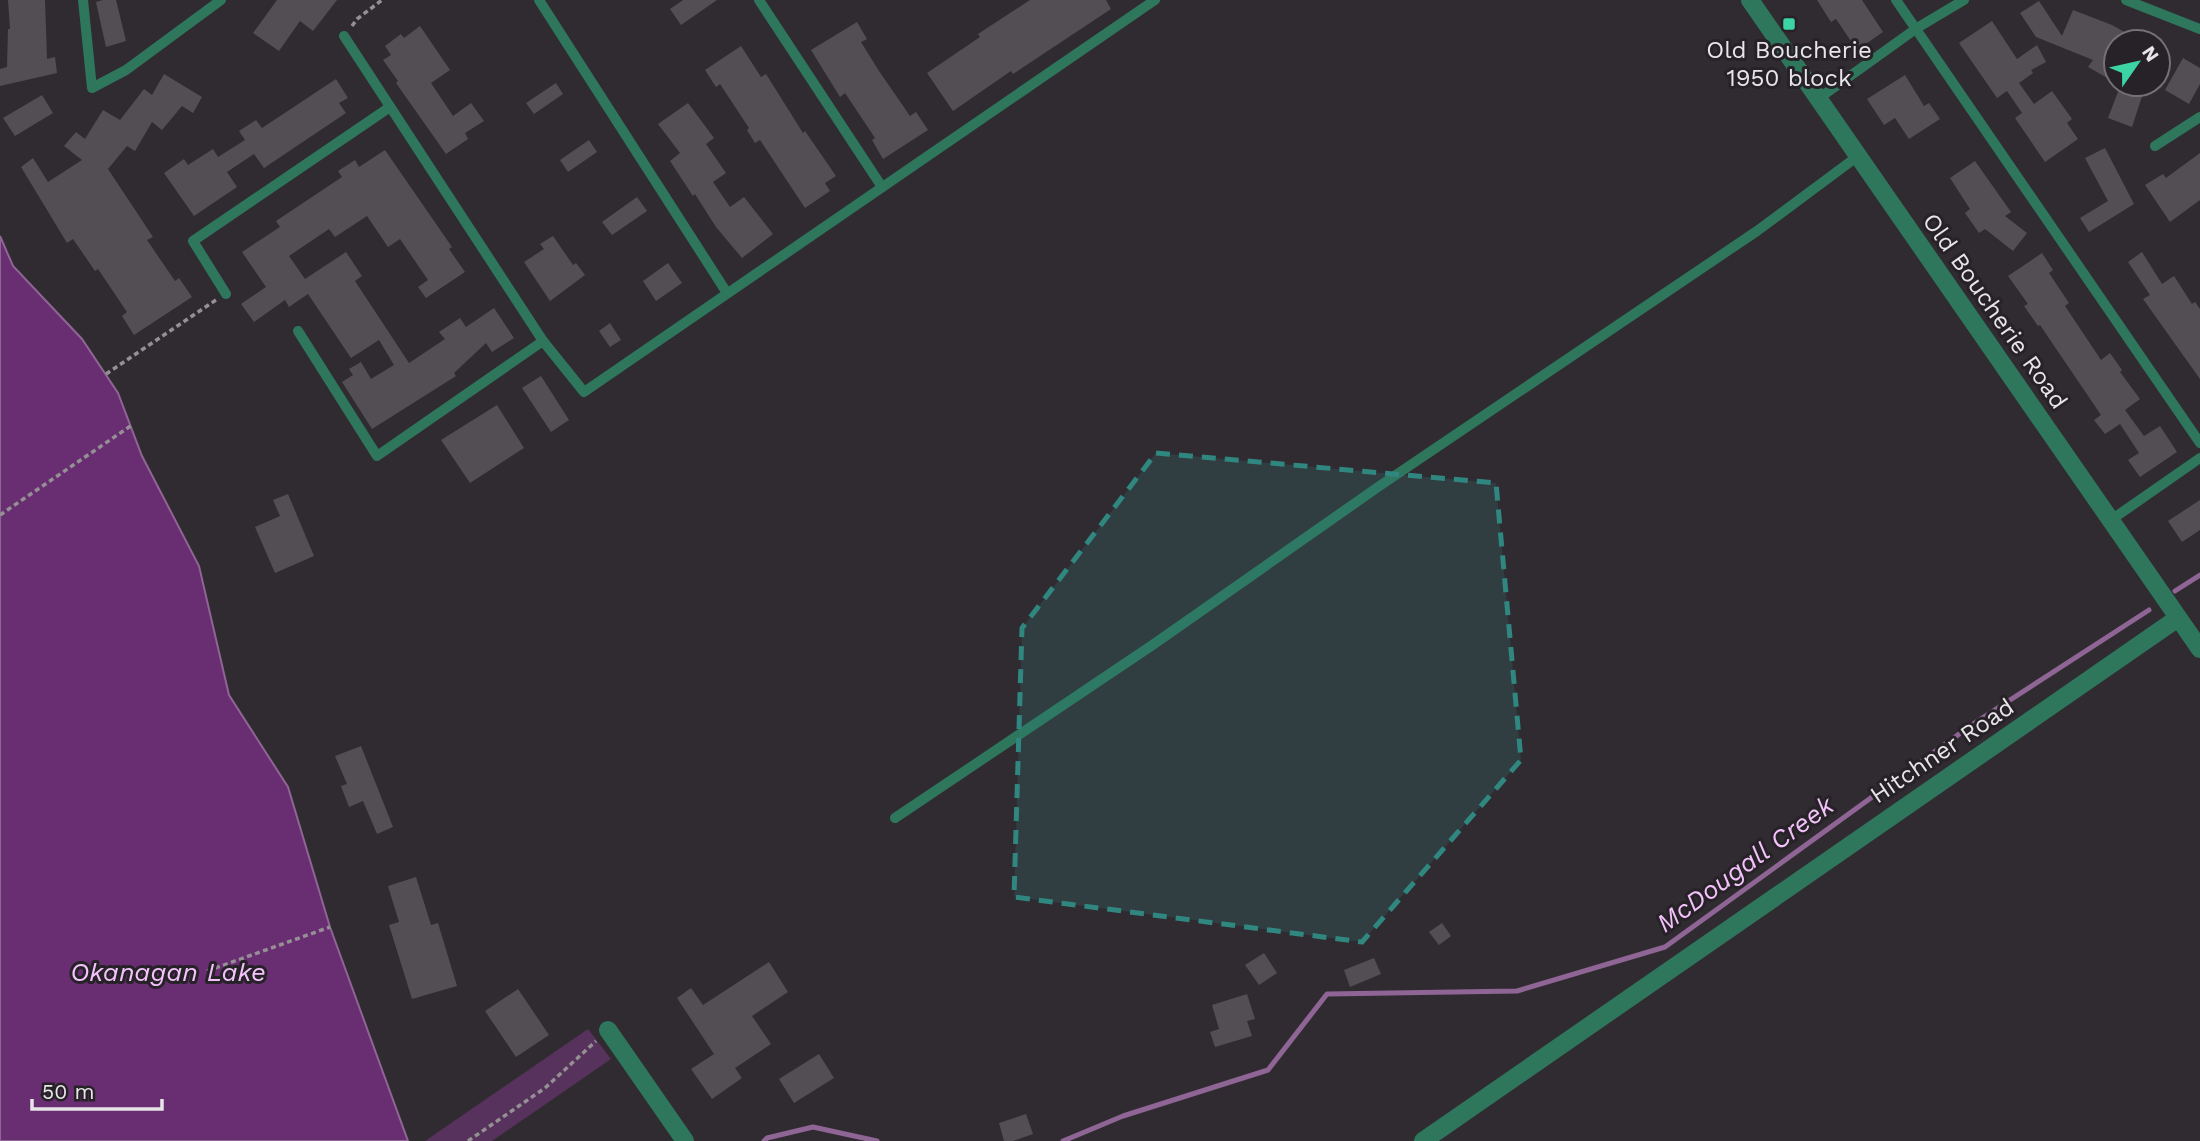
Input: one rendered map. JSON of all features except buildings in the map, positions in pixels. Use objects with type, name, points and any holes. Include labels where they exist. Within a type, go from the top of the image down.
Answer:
[{"type":"street","name":"Old Boucherie Road","points":[[1750,0],[2200,649]]},
{"type":"street","name":"Hitchner Road","points":[[1423,1141],[2178,618]]},
{"type":"street","points":[[608,1030],[685,1141]]},
{"type":"lane","points":[[83,0],[92,88],[126,70],[221,0]]},
{"type":"lane","points":[[539,0],[727,293]]},
{"type":"lane","points":[[759,0],[883,187]]},
{"type":"lane","points":[[344,36],[543,341],[584,392],[1155,0]]},
{"type":"lane","points":[[1896,0],[2200,443]]},
{"type":"lane","points":[[1818,99],[1917,28],[1964,0]]},
{"type":"lane","points":[[2126,0],[2200,29]]},
{"type":"lane","points":[[226,293],[192,241],[390,107]]},
{"type":"lane","points":[[2155,146],[2200,117]]},
{"type":"lane","points":[[895,818],[1757,231],[1858,156]]},
{"type":"lane","points":[[298,331],[377,456],[543,341]]},
{"type":"lane","points":[[2111,520],[2200,458]]},
{"type":"path","points":[[344,36],[357,19],[382,0]]},
{"type":"path","points":[[106,374],[226,293]]},
{"type":"path","points":[[0,514],[132,425]]},
{"type":"path","points":[[207,971],[330,927]]},
{"type":"path","points":[[468,1141],[545,1088],[608,1030]]},
{"type":"highlighted area","points":[[1156,453],[1496,483],[1521,760],[1362,942],[1014,897],[1022,628]]},
{"type":"shaded area","points":[[588,1029],[611,1059],[492,1141],[425,1141]]},
{"type":"water","name":"Okanagan Lake","points":[[0,236],[13,266],[82,339],[118,393],[142,456],[199,566],[229,695],[288,787],[330,927],[408,1141],[0,1141]]},
{"type":"waterway","name":"McDougall Creek","points":[[2175,591],[2200,575]]},
{"type":"waterway","name":"McDougall Creek","points":[[1063,1141],[1123,1116],[1268,1070],[1327,994],[1517,991],[1665,947],[1973,724],[2149,610]]},
{"type":"waterway","name":"McDougall Creek","points":[[764,1141],[813,1127],[877,1141]]},
{"type":"place","name":"Old Boucherie 1950 block","points":[[1789,24]]}]
